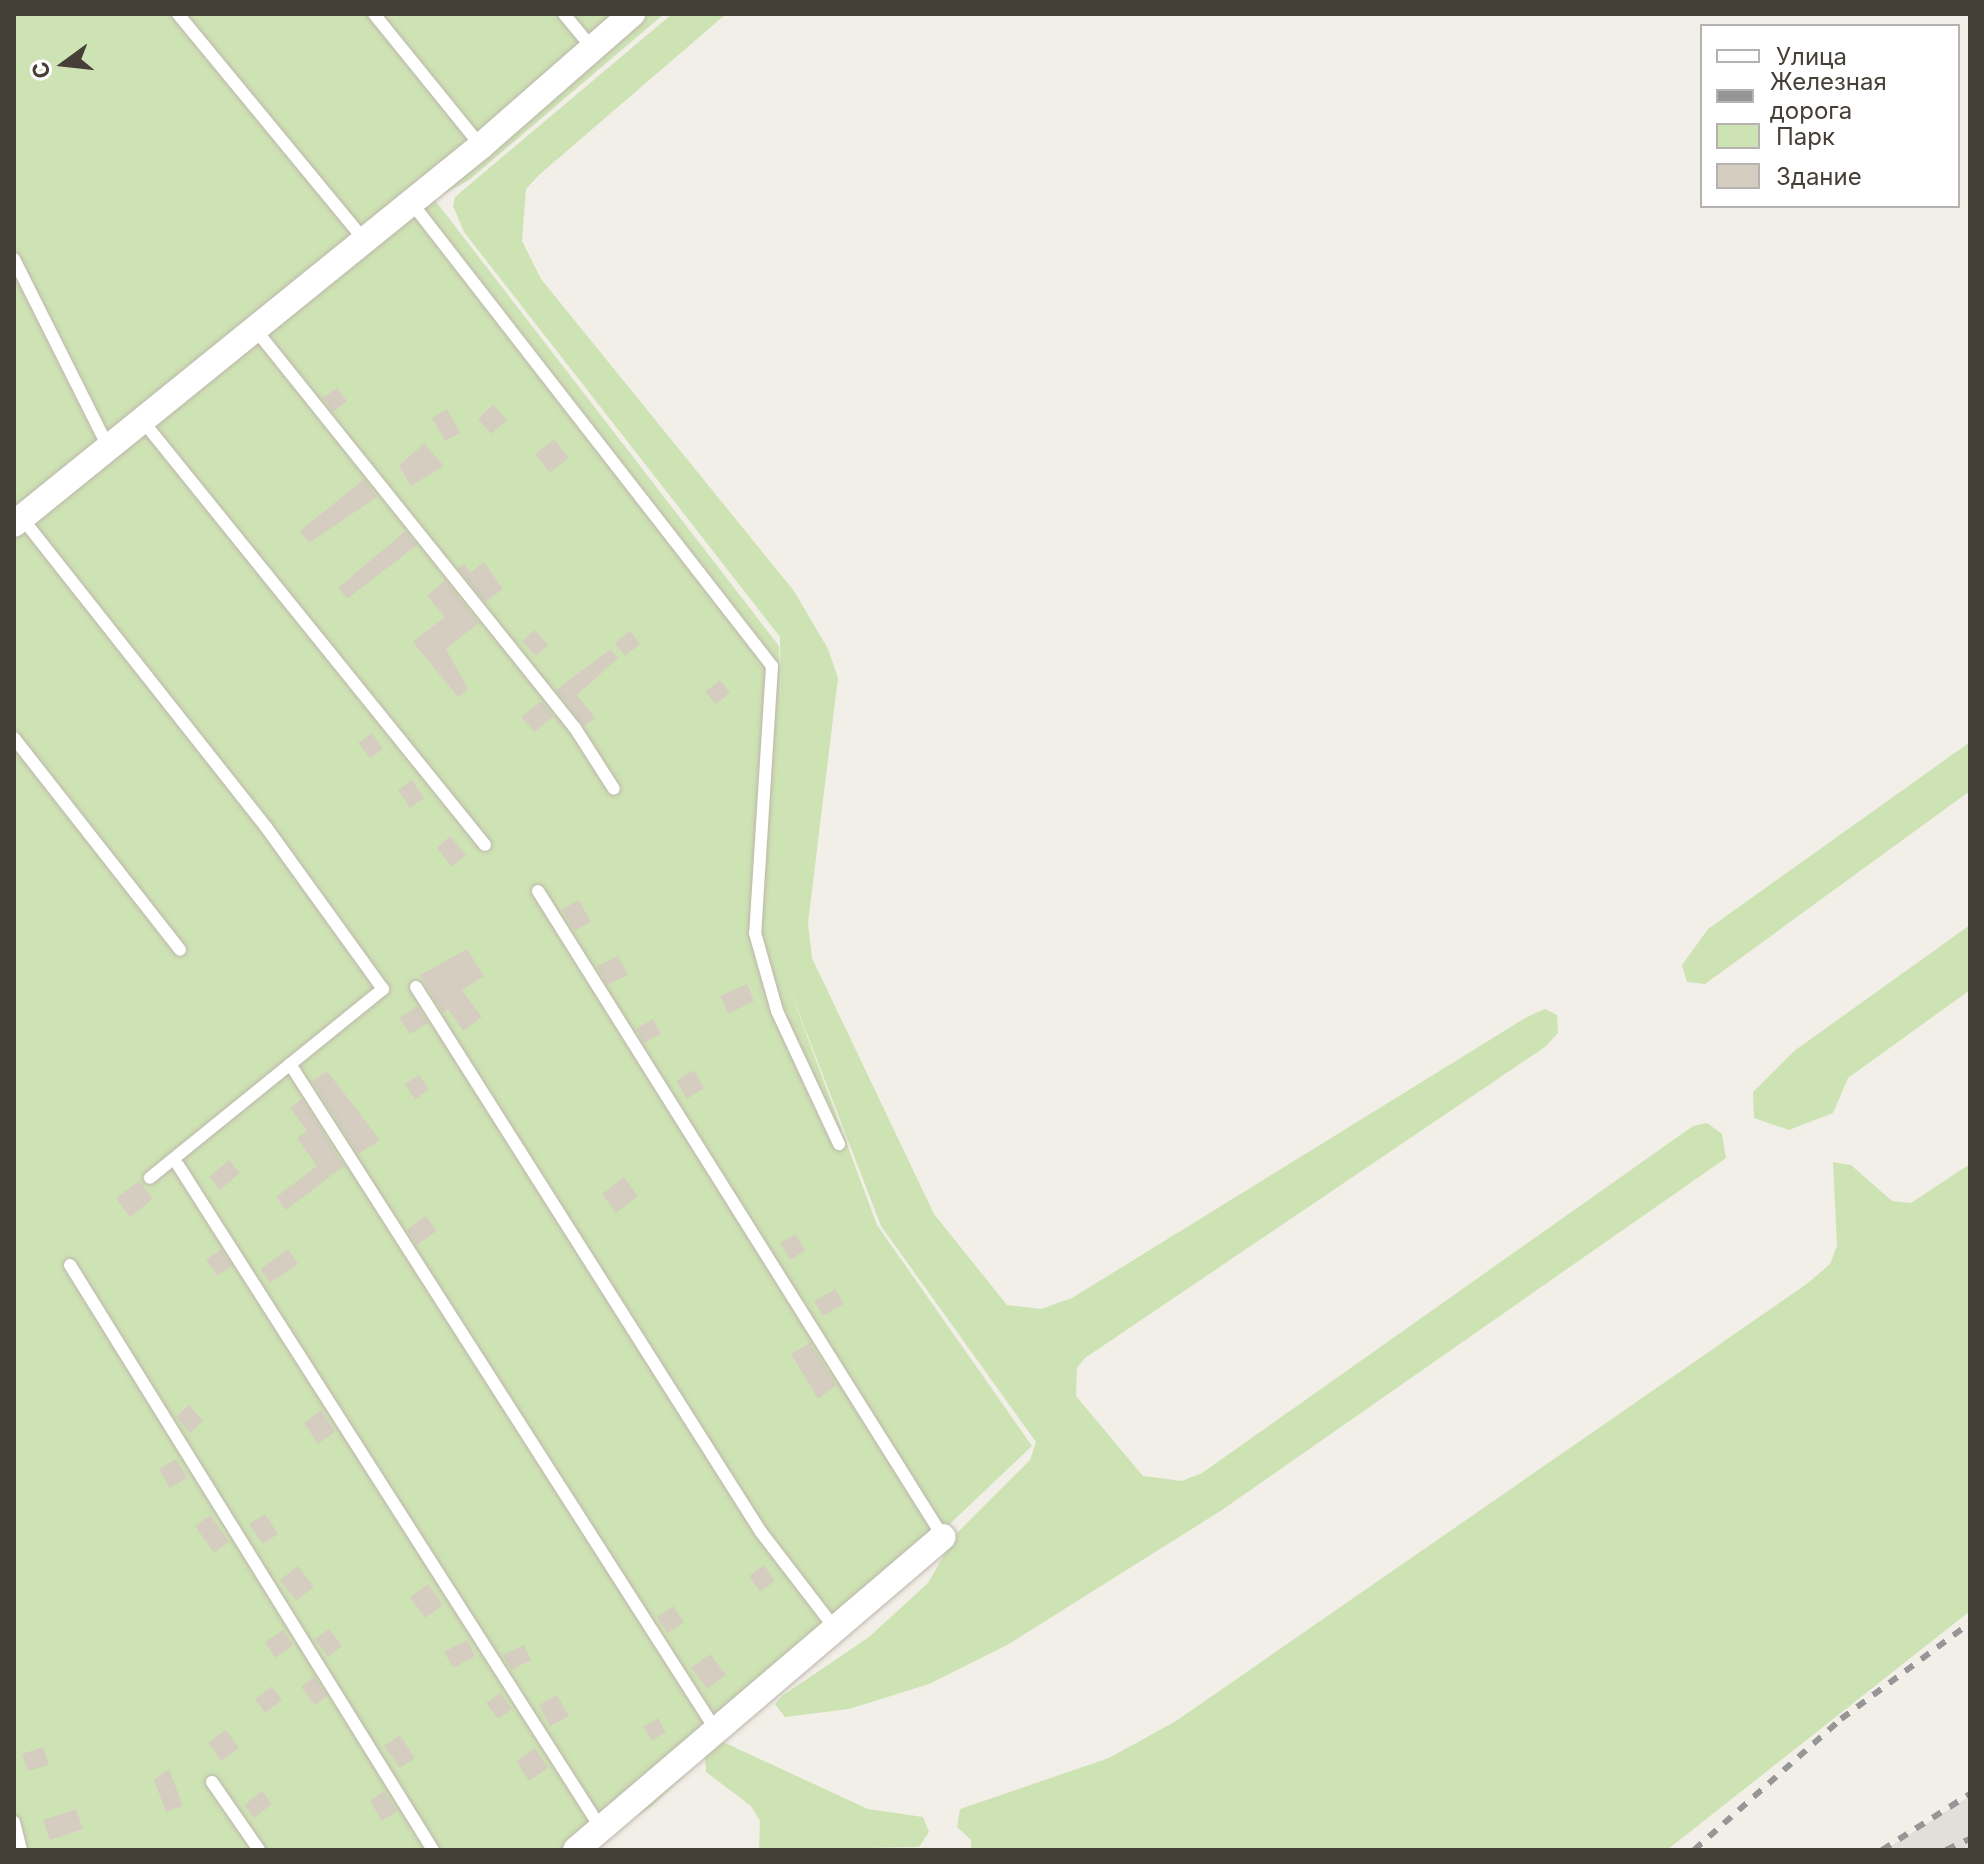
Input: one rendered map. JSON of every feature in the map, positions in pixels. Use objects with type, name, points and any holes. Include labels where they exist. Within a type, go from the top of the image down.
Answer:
[{"type":"street","points":[[18,521],[140,417],[255,329],[362,237],[481,146],[632,14]]},
{"type":"street","points":[[576,1850],[718,1734],[833,1626],[943,1537]]},
{"type":"lane","points":[[178,14],[362,237]]},
{"type":"lane","points":[[374,14],[481,146]]},
{"type":"lane","points":[[564,14],[593,49]]},
{"type":"lane","points":[[411,202],[772,666],[755,933],[777,1011],[839,1144]]},
{"type":"lane","points":[[14,259],[107,445]]},
{"type":"lane","points":[[255,329],[575,728],[614,789]]},
{"type":"lane","points":[[140,417],[485,845]]},
{"type":"lane","points":[[18,521],[266,827],[383,989],[150,1178]]},
{"type":"lane","points":[[14,738],[180,950]]},
{"type":"lane","points":[[538,891],[943,1537]]},
{"type":"lane","points":[[416,987],[761,1532],[833,1626]]},
{"type":"lane","points":[[290,1064],[718,1734]]},
{"type":"lane","points":[[178,1165],[603,1830]]},
{"type":"lane","points":[[70,1265],[433,1850]]},
{"type":"lane","points":[[212,1782],[259,1850]]},
{"type":"lane","points":[[14,1822],[21,1850]]},
{"type":"shaded area","points":[[1970,1796],[1970,1850],[1885,1850]]},
{"type":"green space","points":[[14,14],[664,14],[469,180],[434,199],[779,646],[781,714],[780,637],[464,232],[453,206],[455,197],[672,14],[726,14],[526,189],[522,241],[541,279],[794,591],[828,649],[838,678],[808,923],[812,958],[934,1214],[1007,1305],[1041,1309],[1072,1298],[1527,1017],[1545,1009],[1557,1015],[1558,1033],[1545,1047],[1085,1358],[1077,1368],[1076,1396],[1143,1476],[1182,1481],[1202,1473],[1693,1126],[1707,1123],[1722,1134],[1726,1158],[1222,1510],[1009,1644],[929,1684],[849,1709],[785,1717],[775,1704],[782,1696],[869,1637],[928,1583],[956,1534],[1030,1460],[1036,1442],[881,1226],[787,982],[877,1225],[1032,1446],[721,1741],[868,1809],[923,1817],[929,1832],[919,1847],[759,1850],[760,1821],[751,1806],[706,1772],[705,1756],[652,1806],[586,1850],[14,1850]]},
{"type":"green space","points":[[1970,742],[1970,791],[1705,984],[1687,982],[1682,965],[1708,929]]},
{"type":"green space","points":[[1970,925],[1970,990],[1848,1078],[1833,1113],[1789,1130],[1754,1118],[1753,1092],[1794,1051]]},
{"type":"green space","points":[[1833,1162],[1851,1165],[1892,1201],[1911,1203],[1970,1164],[1970,1611],[1667,1850],[971,1850],[971,1840],[957,1827],[960,1809],[1109,1758],[1176,1721],[1808,1283],[1830,1264],[1837,1246]]},
{"type":"building","points":[[337,388],[347,401],[333,412],[323,398]]},
{"type":"building","points":[[493,405],[507,420],[491,434],[478,419]]},
{"type":"building","points":[[447,409],[460,433],[445,441],[432,418]]},
{"type":"building","points":[[554,439],[569,458],[550,473],[535,454]]},
{"type":"building","points":[[424,443],[444,466],[411,486],[399,466]]},
{"type":"building","points":[[364,479],[377,497],[309,543],[300,531]]},
{"type":"building","points":[[405,531],[417,545],[347,599],[338,588]]},
{"type":"building","points":[[484,562],[503,589],[485,602],[458,568],[464,564],[471,572]]},
{"type":"building","points":[[445,580],[479,623],[446,649],[468,689],[458,697],[413,642],[445,617],[427,596]]},
{"type":"building","points":[[535,630],[548,645],[536,656],[522,641]]},
{"type":"building","points":[[630,631],[640,644],[625,656],[615,643]]},
{"type":"building","points":[[611,649],[618,658],[577,695],[595,718],[584,726],[556,690]]},
{"type":"building","points":[[720,680],[730,693],[716,704],[705,692]]},
{"type":"building","points":[[543,703],[554,716],[534,732],[521,717]]},
{"type":"building","points":[[372,733],[383,749],[370,758],[358,743]]},
{"type":"building","points":[[412,780],[424,798],[410,808],[398,790]]},
{"type":"building","points":[[450,836],[466,855],[452,867],[437,848]]},
{"type":"building","points":[[579,900],[591,922],[574,931],[562,909]]},
{"type":"building","points":[[467,949],[484,976],[462,990],[482,1017],[463,1031],[448,1009],[443,1013],[420,975]]},
{"type":"building","points":[[618,956],[628,975],[607,985],[597,966]]},
{"type":"building","points":[[747,984],[754,1001],[728,1014],[720,996]]},
{"type":"building","points":[[417,1006],[428,1023],[410,1034],[399,1018]]},
{"type":"building","points":[[653,1019],[661,1034],[644,1043],[636,1029]]},
{"type":"building","points":[[694,1070],[704,1088],[687,1099],[676,1081]]},
{"type":"building","points":[[327,1071],[380,1140],[358,1154],[312,1081]]},
{"type":"building","points":[[419,1075],[429,1089],[415,1100],[405,1084]]},
{"type":"building","points":[[302,1099],[344,1166],[286,1210],[276,1197],[317,1166],[297,1138],[307,1131],[290,1108]]},
{"type":"building","points":[[229,1160],[240,1173],[220,1190],[209,1177]]},
{"type":"building","points":[[624,1177],[638,1196],[616,1213],[602,1194]]},
{"type":"building","points":[[139,1181],[153,1199],[130,1217],[116,1198]]},
{"type":"building","points":[[426,1216],[437,1231],[417,1245],[407,1230]]},
{"type":"building","points":[[796,1234],[805,1251],[790,1260],[780,1243]]},
{"type":"building","points":[[221,1249],[232,1266],[217,1276],[206,1260]]},
{"type":"building","points":[[288,1249],[298,1264],[270,1283],[260,1269]]},
{"type":"building","points":[[835,1289],[844,1304],[823,1316],[814,1301]]},
{"type":"building","points":[[810,1343],[836,1385],[818,1399],[791,1354]]},
{"type":"building","points":[[189,1405],[203,1421],[190,1433],[176,1417]]},
{"type":"building","points":[[321,1410],[335,1432],[318,1444],[304,1423]]},
{"type":"building","points":[[176,1459],[187,1478],[170,1488],[159,1469]]},
{"type":"building","points":[[265,1514],[278,1534],[263,1544],[249,1524]]},
{"type":"building","points":[[210,1515],[229,1542],[214,1553],[195,1526]]},
{"type":"building","points":[[764,1565],[775,1581],[760,1592],[749,1576]]},
{"type":"building","points":[[298,1566],[314,1587],[296,1601],[280,1580]]},
{"type":"building","points":[[428,1584],[443,1605],[425,1618],[410,1597]]},
{"type":"building","points":[[673,1606],[684,1622],[668,1633],[657,1617]]},
{"type":"building","points":[[329,1629],[342,1646],[328,1657],[315,1639]]},
{"type":"building","points":[[283,1630],[293,1645],[275,1658],[265,1642]]},
{"type":"building","points":[[467,1640],[475,1656],[453,1668],[444,1652]]},
{"type":"building","points":[[524,1645],[531,1660],[511,1670],[503,1655]]},
{"type":"building","points":[[710,1654],[726,1675],[707,1689],[691,1668]]},
{"type":"building","points":[[314,1677],[327,1696],[315,1705],[301,1687]]},
{"type":"building","points":[[272,1686],[282,1700],[265,1713],[255,1699]]},
{"type":"building","points":[[500,1693],[512,1709],[498,1719],[486,1703]]},
{"type":"building","points":[[557,1695],[569,1716],[550,1726],[539,1705]]},
{"type":"building","points":[[658,1718],[666,1732],[652,1741],[643,1727]]},
{"type":"building","points":[[226,1730],[239,1748],[221,1761],[208,1742]]},
{"type":"building","points":[[400,1735],[415,1758],[400,1768],[384,1746]]},
{"type":"building","points":[[43,1747],[49,1765],[28,1771],[22,1754]]},
{"type":"building","points":[[535,1748],[548,1768],[529,1781],[516,1761]]},
{"type":"building","points":[[169,1769],[183,1806],[166,1812],[154,1780]]},
{"type":"building","points":[[262,1791],[272,1804],[254,1818],[244,1805]]},
{"type":"building","points":[[384,1791],[397,1811],[382,1821],[370,1801]]},
{"type":"building","points":[[76,1809],[83,1829],[50,1840],[43,1820]]},
{"type":"railway","points":[[1694,1850],[1841,1719],[1970,1623]]},
{"type":"railway","points":[[1882,1850],[1970,1794]]},
{"type":"railway","points":[[1946,1850],[1970,1839]]}]
